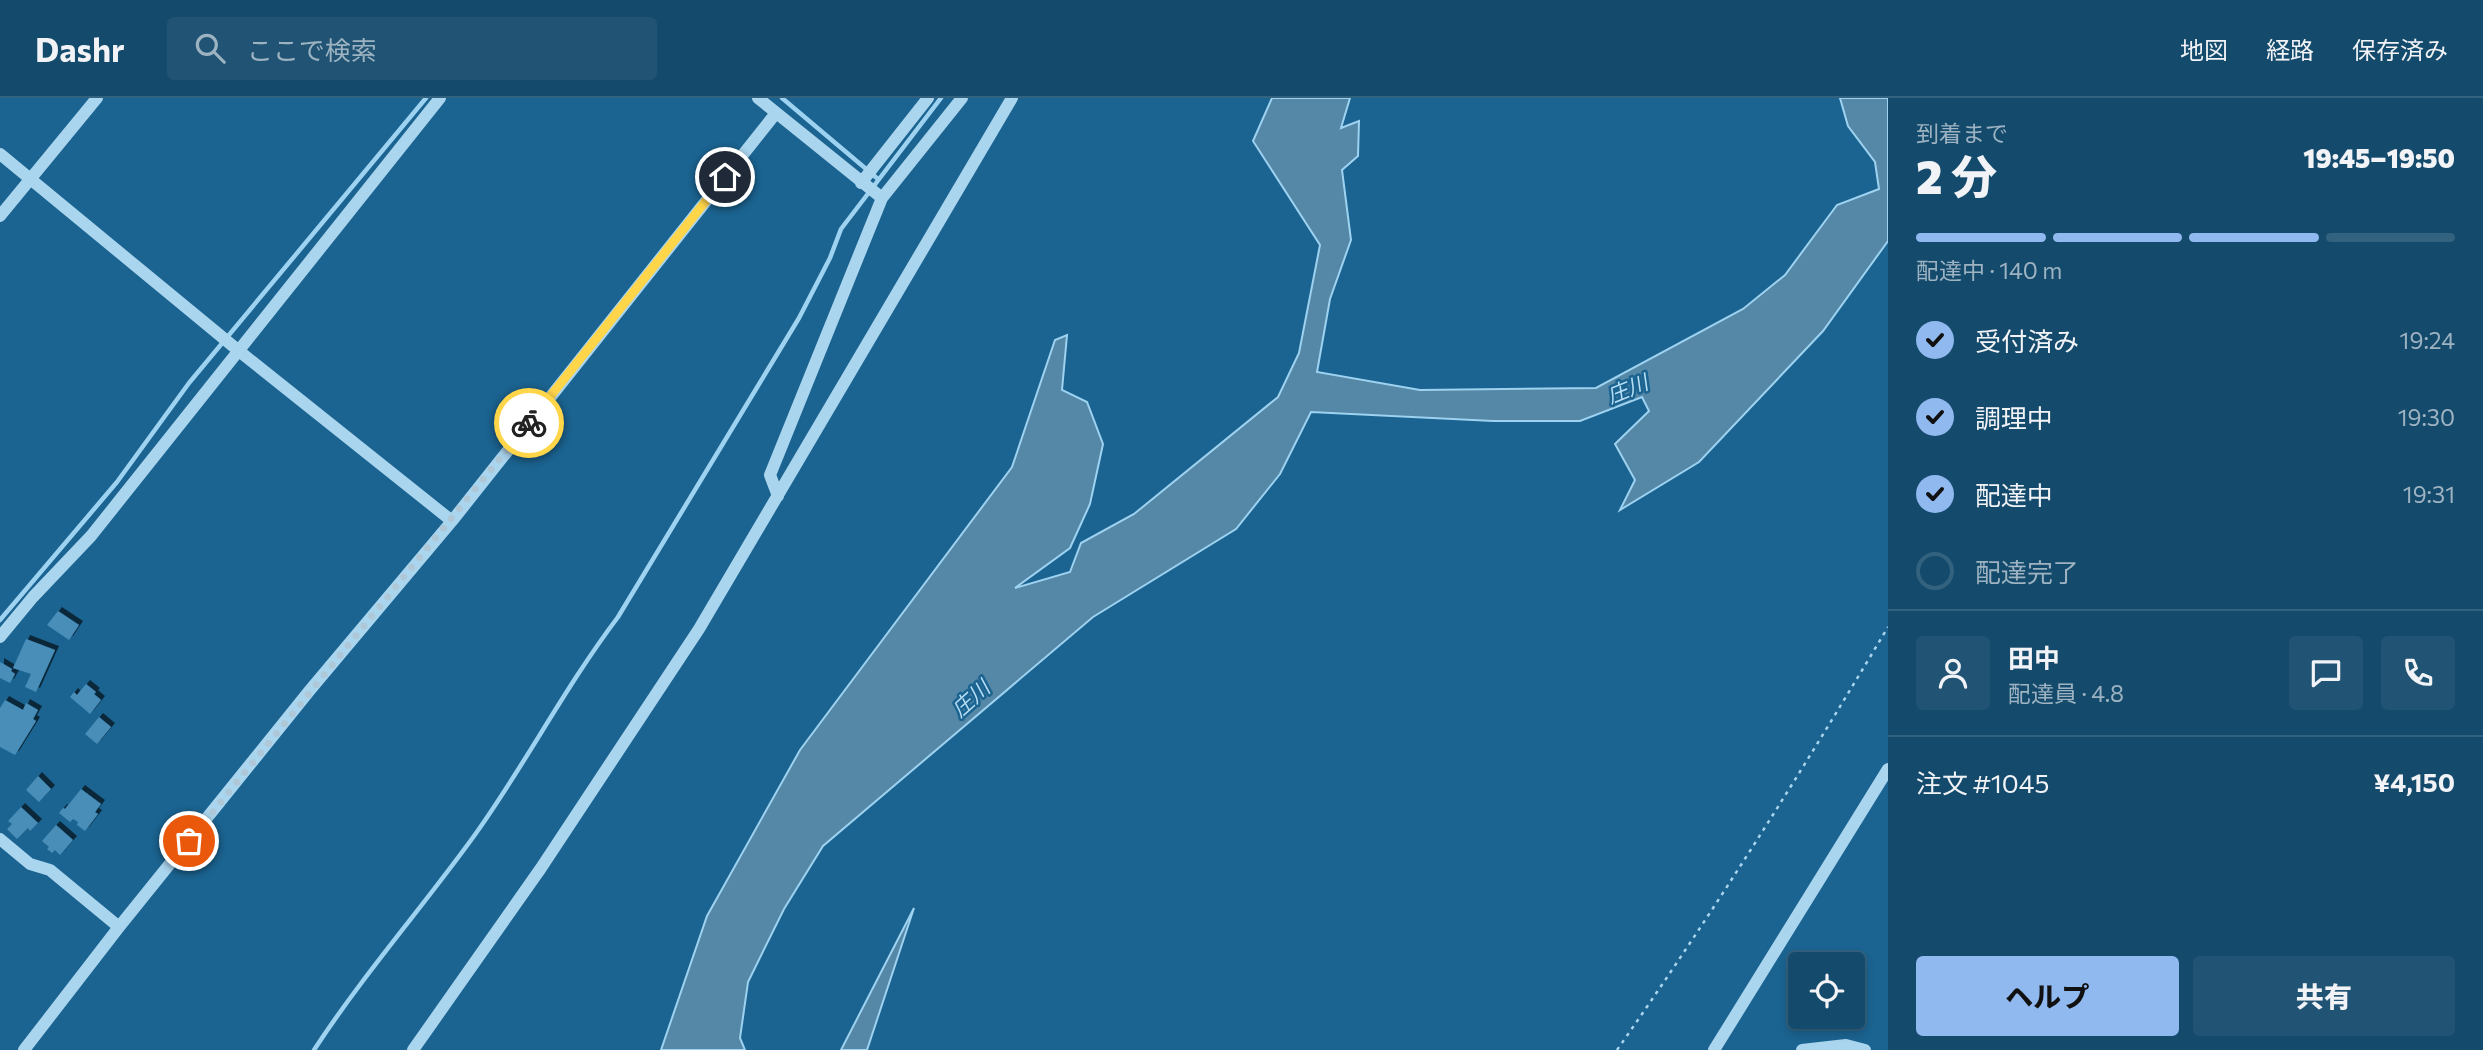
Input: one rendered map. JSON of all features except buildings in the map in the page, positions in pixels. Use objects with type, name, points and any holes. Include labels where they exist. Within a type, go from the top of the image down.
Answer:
[{"type":"street","points":[[0,216],[97,98]]},
{"type":"street","points":[[0,637],[33,597],[91,536],[440,98]]},
{"type":"street","points":[[758,98],[882,198]]},
{"type":"street","points":[[861,183],[928,98]]},
{"type":"street","points":[[778,496],[770,475],[882,198],[962,98]]},
{"type":"street","points":[[412,1050],[541,868],[692,640],[1012,98]]},
{"type":"street","points":[[24,1050],[119,927],[452,521],[776,113]]},
{"type":"street","points":[[0,154],[239,351],[452,521]]},
{"type":"street","points":[[1714,1050],[1888,769]]},
{"type":"street","points":[[0,839],[30,864],[50,870],[119,927]]},
{"type":"street","points":[[1802,1050],[1846,1045],[1865,1050]]},
{"type":"path","points":[[1617,1050],[1685,953],[1888,627]]},
{"type":"water","name":"庄川","points":[[1272,98],[1350,98],[1341,128],[1359,121],[1358,156],[1342,170],[1351,240],[1330,299],[1317,372],[1420,390],[1596,388],[1743,309],[1785,275],[1837,205],[1879,189],[1875,162],[1848,126],[1840,98],[1888,98],[1888,241],[1823,331],[1699,462],[1620,510],[1635,480],[1615,444],[1649,411],[1642,397],[1580,421],[1493,421],[1311,412],[1280,474],[1236,529],[1093,617],[823,846],[784,909],[748,982],[740,1038],[745,1050],[661,1050],[707,916],[800,750],[1012,467],[1055,340],[1067,335],[1062,390],[1087,402],[1103,444],[1090,504],[1070,548],[1015,588],[1070,572],[1081,543],[1134,514],[1278,397],[1299,353],[1320,245],[1253,141]]},
{"type":"water","points":[[914,908],[867,1050],[841,1050]]},
{"type":"waterway","points":[[0,620],[117,482],[189,383],[426,98]]},
{"type":"waterway","points":[[782,98],[878,179]]},
{"type":"waterway","points":[[314,1050],[352,995],[493,809],[580,671],[618,617],[799,318],[830,258],[841,229],[941,98]]},
{"type":"way so far","points":[[189,841],[310,690],[452,521],[529,423]]},
{"type":"route","points":[[529,423],[725,177]]}]
